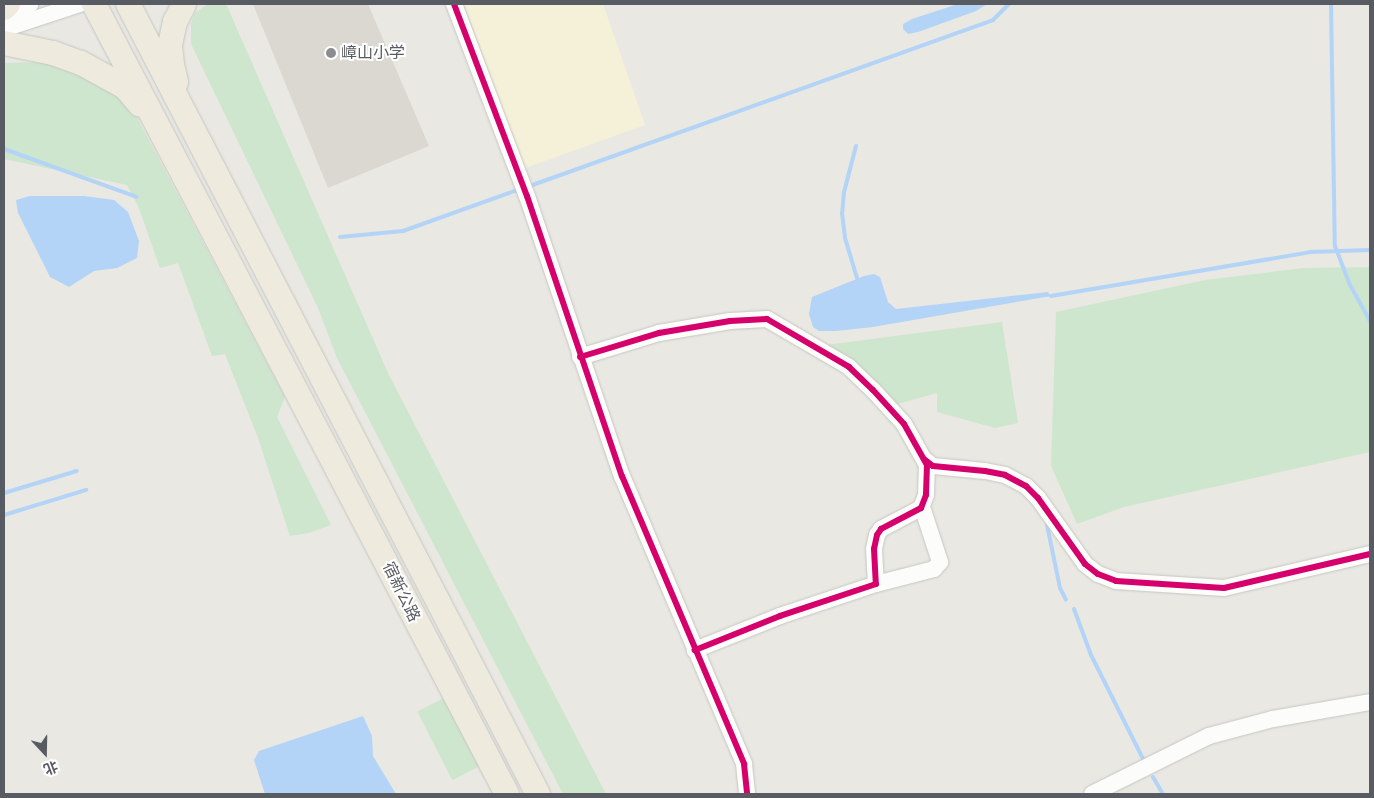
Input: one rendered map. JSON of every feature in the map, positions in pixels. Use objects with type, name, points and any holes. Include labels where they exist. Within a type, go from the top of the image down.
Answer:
[{"type":"highway","points":[[4,8],[8,4]]},
{"type":"highway","points":[[94,4],[382,558]]},
{"type":"highway","points":[[128,4],[410,545]]},
{"type":"highway","points":[[184,4],[175,22],[170,45],[172,66],[186,117]]},
{"type":"highway","points":[[4,43],[53,53],[81,63],[102,74],[125,87],[159,128]]},
{"type":"highway","name":"宿新公路","points":[[507,794],[382,558],[410,545],[538,794]]},
{"type":"street","points":[[4,12],[30,4]]},
{"type":"street","points":[[4,29],[80,4]]},
{"type":"street","points":[[454,4],[527,196],[580,357],[622,476],[744,764],[747,794]]},
{"type":"street","points":[[580,357],[659,333],[730,321],[767,319],[849,367],[874,390],[904,424],[927,465],[926,495],[922,506],[940,562],[934,569],[876,584],[780,616],[695,650]]},
{"type":"street","points":[[924,460],[933,466],[985,471],[1019,482],[1038,498],[1085,564],[1098,574],[1116,581],[1224,588],[1370,554]]},
{"type":"street","points":[[876,584],[874,549],[877,535],[881,529],[922,506]]},
{"type":"street","points":[[1092,794],[1209,736],[1273,719],[1370,702]]},
{"type":"shaded area","name":"嶂山小学","points":[[253,4],[368,4],[429,146],[328,188]]},
{"type":"shaded area","points":[[464,4],[603,4],[645,125],[525,168]]},
{"type":"green space","points":[[208,4],[224,4],[227,6],[389,375],[606,794],[563,794],[337,358],[318,308],[191,44],[191,23],[195,13]]},
{"type":"green space","points":[[43,62],[70,68],[126,100],[135,114],[285,397],[277,417],[331,525],[309,533],[290,536],[258,438],[225,354],[212,356],[178,263],[160,268],[138,206],[127,185],[4,159],[4,63]]},
{"type":"green space","points":[[1370,267],[1370,452],[1124,507],[1077,524],[1051,466],[1056,312],[1205,280],[1304,268]]},
{"type":"green space","points":[[1002,322],[1018,423],[995,428],[937,412],[937,393],[894,405],[826,345]]},
{"type":"green space","points":[[444,698],[479,767],[452,780],[417,712]]},
{"type":"water","points":[[958,4],[987,4],[976,11],[918,32],[908,34],[903,29],[903,24],[912,19]]},
{"type":"water","points":[[30,196],[84,196],[114,200],[128,212],[139,241],[137,258],[117,268],[94,271],[69,287],[50,277],[18,213],[16,200]]},
{"type":"water","points":[[874,274],[880,277],[888,302],[896,309],[1048,292],[1051,296],[873,327],[819,331],[813,327],[809,314],[812,297],[864,276]]},
{"type":"water","points":[[363,716],[372,736],[373,756],[396,794],[265,794],[254,760],[259,751]]},
{"type":"waterway","points":[[527,187],[993,20],[1009,4]]},
{"type":"waterway","points":[[1331,4],[1335,246],[1349,283],[1370,321]]},
{"type":"waterway","points":[[856,146],[844,192],[842,213],[845,238],[857,278]]},
{"type":"waterway","points":[[4,149],[137,197]]},
{"type":"waterway","points":[[340,237],[403,231],[520,189]]},
{"type":"waterway","points":[[1051,296],[1310,252],[1370,250]]},
{"type":"waterway","points":[[4,493],[77,471]]},
{"type":"waterway","points":[[4,515],[86,490]]},
{"type":"waterway","points":[[1047,525],[1060,588],[1066,600]]},
{"type":"waterway","points":[[1074,609],[1091,655],[1144,761]]},
{"type":"waterway","points":[[1153,777],[1163,794]]},
{"type":"cycle path","points":[[454,4],[527,196],[622,476],[744,764],[747,794]]},
{"type":"cycle path","points":[[580,357],[659,333],[730,321],[767,319],[849,367],[904,424],[927,465],[926,495],[921,508],[881,529],[877,535],[874,549],[876,584],[780,616],[695,650]]},
{"type":"cycle path","points":[[924,459],[933,466],[1005,475],[1026,486],[1038,498],[1085,564],[1098,574],[1116,581],[1224,588],[1370,554]]},
{"type":"place","name":"嶂山小学","points":[[331,53]]}]
